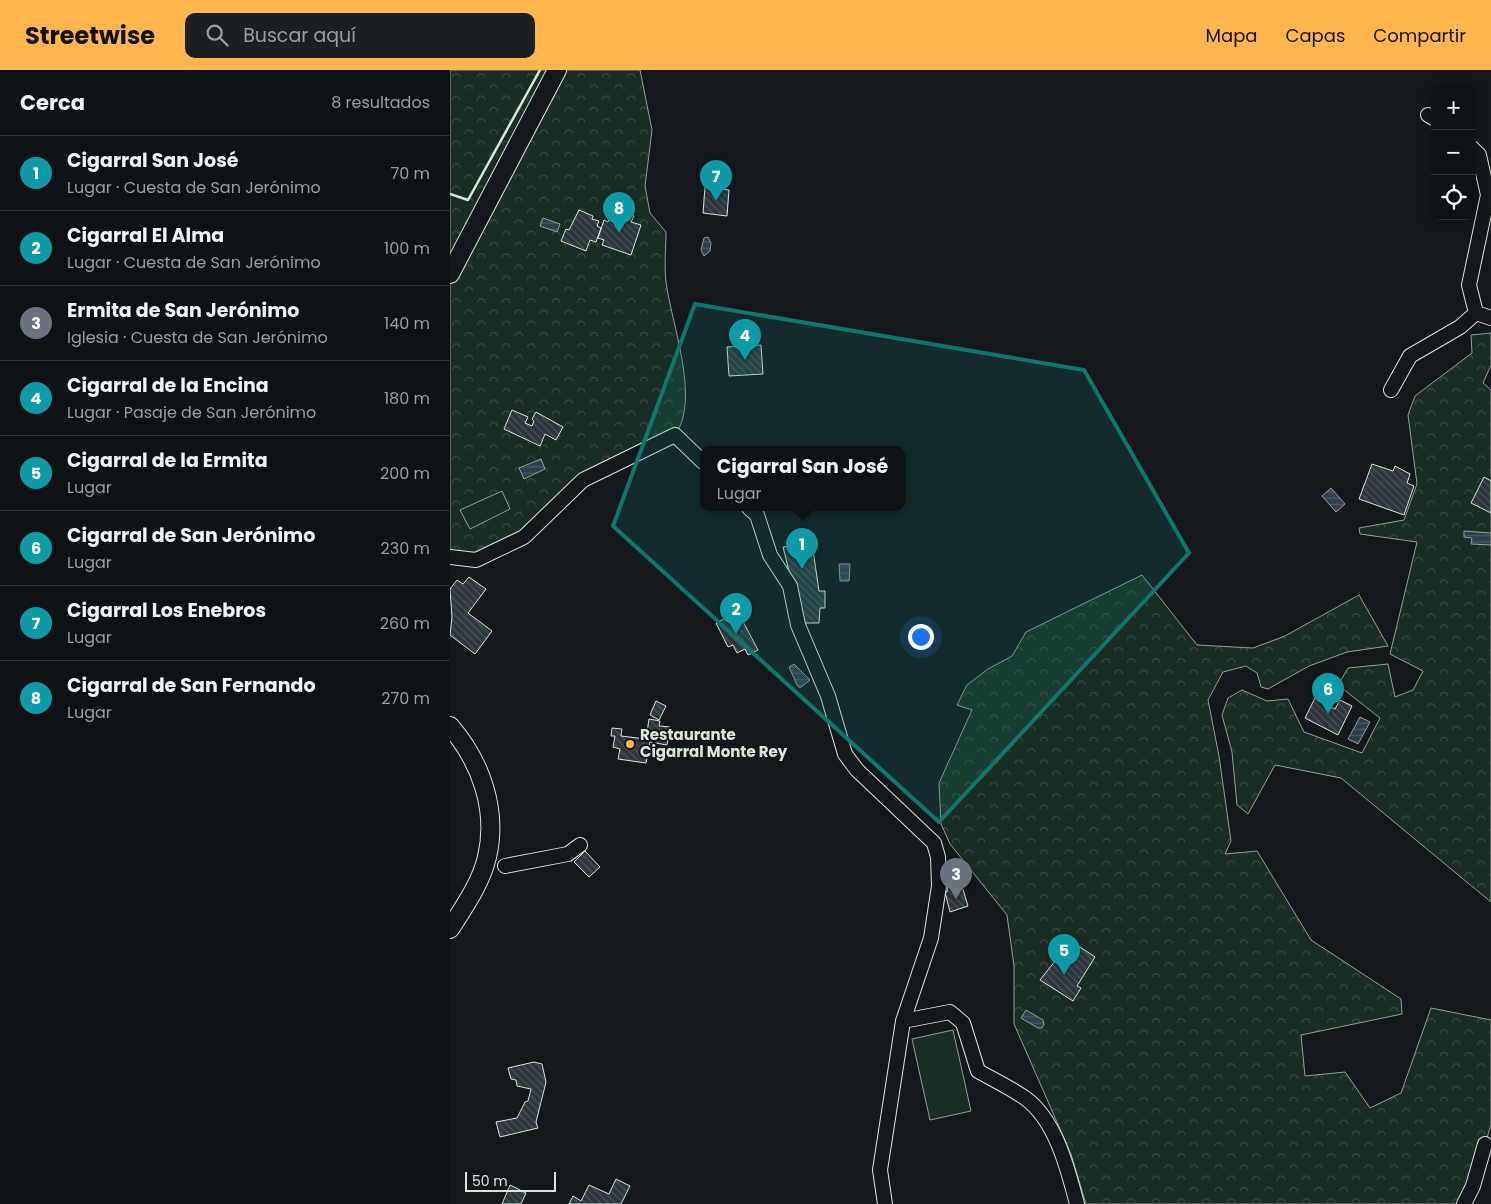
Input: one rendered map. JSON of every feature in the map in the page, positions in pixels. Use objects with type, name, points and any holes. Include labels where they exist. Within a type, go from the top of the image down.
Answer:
[{"type":"main road","points":[[450,274],[557,70]]},
{"type":"main road","points":[[450,726],[467,749],[484,781],[490,819],[487,858],[481,873],[450,929]]},
{"type":"street","points":[[1476,152],[1479,155],[1488,195],[1468,285],[1476,313]]},
{"type":"street","points":[[1476,313],[1491,318]]},
{"type":"street","points":[[1391,390],[1410,356],[1460,327],[1476,313]]},
{"type":"street","points":[[450,557],[476,560],[524,536],[583,480],[675,435],[700,459]]},
{"type":"street","points":[[752,511],[757,515],[770,555],[790,586],[798,625],[828,696],[845,754],[856,770],[934,843],[938,857],[939,886],[931,938],[903,1021],[880,1170],[885,1204]]},
{"type":"street","points":[[505,866],[568,854],[580,846]]},
{"type":"street","points":[[903,1021],[950,1012],[963,1023],[978,1071],[1027,1099],[1050,1126],[1066,1160],[1077,1204]]},
{"type":"street","points":[[1464,1204],[1473,1186],[1485,1144]]},
{"type":"highlighted area","points":[[695,304],[1084,370],[1189,553],[939,822],[613,526]]},
{"type":"green space","points":[[450,70],[640,70],[652,130],[645,186],[650,213],[666,232],[666,282],[685,382],[685,402],[682,420],[675,435],[583,480],[524,537],[476,560],[450,557]]},
{"type":"green space","points":[[1491,333],[1491,365],[1483,383],[1491,390],[1491,902],[1341,778],[1275,765],[1248,814],[1237,805],[1232,752],[1222,715],[1228,698],[1242,690],[1267,701],[1288,699],[1304,732],[1362,753],[1380,718],[1338,685],[1348,668],[1388,664],[1395,697],[1413,690],[1423,671],[1390,654],[1417,542],[1360,534],[1359,528],[1404,520],[1417,484],[1408,415],[1415,396],[1472,353],[1471,335]]},
{"type":"green space","points":[[502,491],[510,509],[470,529],[460,510]]},
{"type":"green space","points":[[1142,575],[1197,645],[1253,648],[1285,636],[1359,595],[1388,646],[1347,652],[1309,666],[1268,689],[1261,687],[1257,673],[1246,666],[1223,672],[1208,700],[1219,756],[1231,841],[1225,854],[1257,851],[1311,940],[1401,999],[1402,1014],[1301,1035],[1305,1076],[1345,1072],[1370,1108],[1401,1093],[1431,1008],[1491,1020],[1491,1124],[1483,1152],[1462,1204],[1086,1204],[1071,1154],[1014,1024],[1014,966],[1007,915],[950,844],[941,824],[939,783],[972,710],[957,705],[967,685],[988,669],[1012,656],[1026,632]]},
{"type":"green space","points":[[953,1030],[971,1111],[930,1120],[912,1039]]},
{"type":"water","points":[[543,218],[560,224],[557,232],[540,226]]},
{"type":"water","points":[[708,237],[711,243],[710,251],[704,256],[701,250],[704,238]]},
{"type":"water","points":[[541,459],[545,469],[524,479],[519,468]]},
{"type":"water","points":[[1331,488],[1345,504],[1336,512],[1322,496]]},
{"type":"water","points":[[1464,531],[1491,533],[1491,545],[1471,544],[1472,538],[1464,537]]},
{"type":"water","points":[[839,564],[850,564],[849,581],[840,581]]},
{"type":"water","points":[[794,664],[810,680],[800,688],[789,667]]},
{"type":"water","points":[[1360,717],[1370,722],[1358,744],[1348,739]]},
{"type":"water","points":[[1026,1010],[1043,1020],[1042,1028],[1038,1028],[1021,1018]]},
{"type":"building","points":[[705,187],[729,190],[727,216],[703,213]]},
{"type":"building","points":[[614,209],[634,216],[631,222],[641,225],[631,255],[602,245],[604,240],[598,238],[604,220],[608,222]]},
{"type":"building","points":[[579,210],[593,216],[592,219],[599,221],[597,226],[601,228],[596,242],[590,240],[586,251],[561,241],[566,229],[569,230]]},
{"type":"building","points":[[761,345],[763,374],[729,376],[727,347]]},
{"type":"building","points":[[512,410],[528,417],[525,423],[532,426],[534,421],[532,419],[536,412],[563,427],[556,440],[545,434],[540,446],[504,429]]},
{"type":"building","points":[[1372,464],[1393,471],[1395,466],[1410,474],[1407,483],[1414,486],[1404,515],[1359,499]]},
{"type":"building","points":[[1484,477],[1491,481],[1491,513],[1471,503]]},
{"type":"building","points":[[812,543],[819,591],[825,591],[825,608],[820,608],[819,623],[802,623],[783,547]]},
{"type":"building","points":[[469,577],[486,589],[468,613],[492,631],[475,654],[450,635],[452,617],[450,589],[457,580],[463,584]]},
{"type":"building","points":[[738,612],[758,650],[748,655],[745,649],[737,653],[733,645],[728,647],[716,623]]},
{"type":"building","points":[[1316,686],[1329,692],[1324,704],[1335,709],[1340,700],[1352,706],[1338,735],[1305,718],[1317,694],[1313,692]]},
{"type":"building","points":[[656,701],[666,706],[659,720],[650,715]]},
{"type":"building","points":[[649,719],[660,721],[659,726],[670,727],[667,745],[650,742],[646,763],[618,759],[620,749],[613,747],[615,736],[611,736],[612,728],[622,729],[621,736],[646,739]]},
{"type":"building","points":[[585,851],[600,867],[589,877],[574,862]]},
{"type":"building","points":[[958,881],[959,887],[962,886],[968,906],[950,912],[945,892],[947,892],[948,884]]},
{"type":"building","points":[[1071,941],[1095,957],[1077,986],[1081,988],[1073,1001],[1040,980]]},
{"type":"building","points":[[534,1062],[542,1064],[546,1082],[536,1122],[538,1128],[500,1137],[496,1122],[517,1118],[525,1102],[528,1101],[531,1089],[517,1086],[516,1080],[511,1079],[508,1068]]},
{"type":"building","points":[[616,1179],[630,1186],[621,1204],[569,1204],[573,1196],[581,1201],[589,1185],[609,1194]]},
{"type":"building","points":[[510,1185],[526,1193],[521,1204],[502,1204]]},
{"type":"wall","points":[[450,194],[468,200],[540,70]]},
{"type":"place","name":"Cigarral Los Enebros","points":[[716,201]]},
{"type":"place","name":"Cigarral de San Fernando","points":[[619,233]]},
{"type":"place","name":"Cigarral de la Encina","points":[[745,360]]},
{"type":"place","name":"Cigarral San José","points":[[802,569]]},
{"type":"place","name":"Cigarral El Alma","points":[[736,634]]},
{"type":"place","name":"Cigarral de San Jerónimo","points":[[1328,714]]},
{"type":"place","name":"Restaurante Cigarral Monte Rey","points":[[630,744]]},
{"type":"place","name":"Ermita de San Jerónimo","points":[[956,899]]},
{"type":"place","name":"Cigarral de la Ermita","points":[[1064,975]]}]
